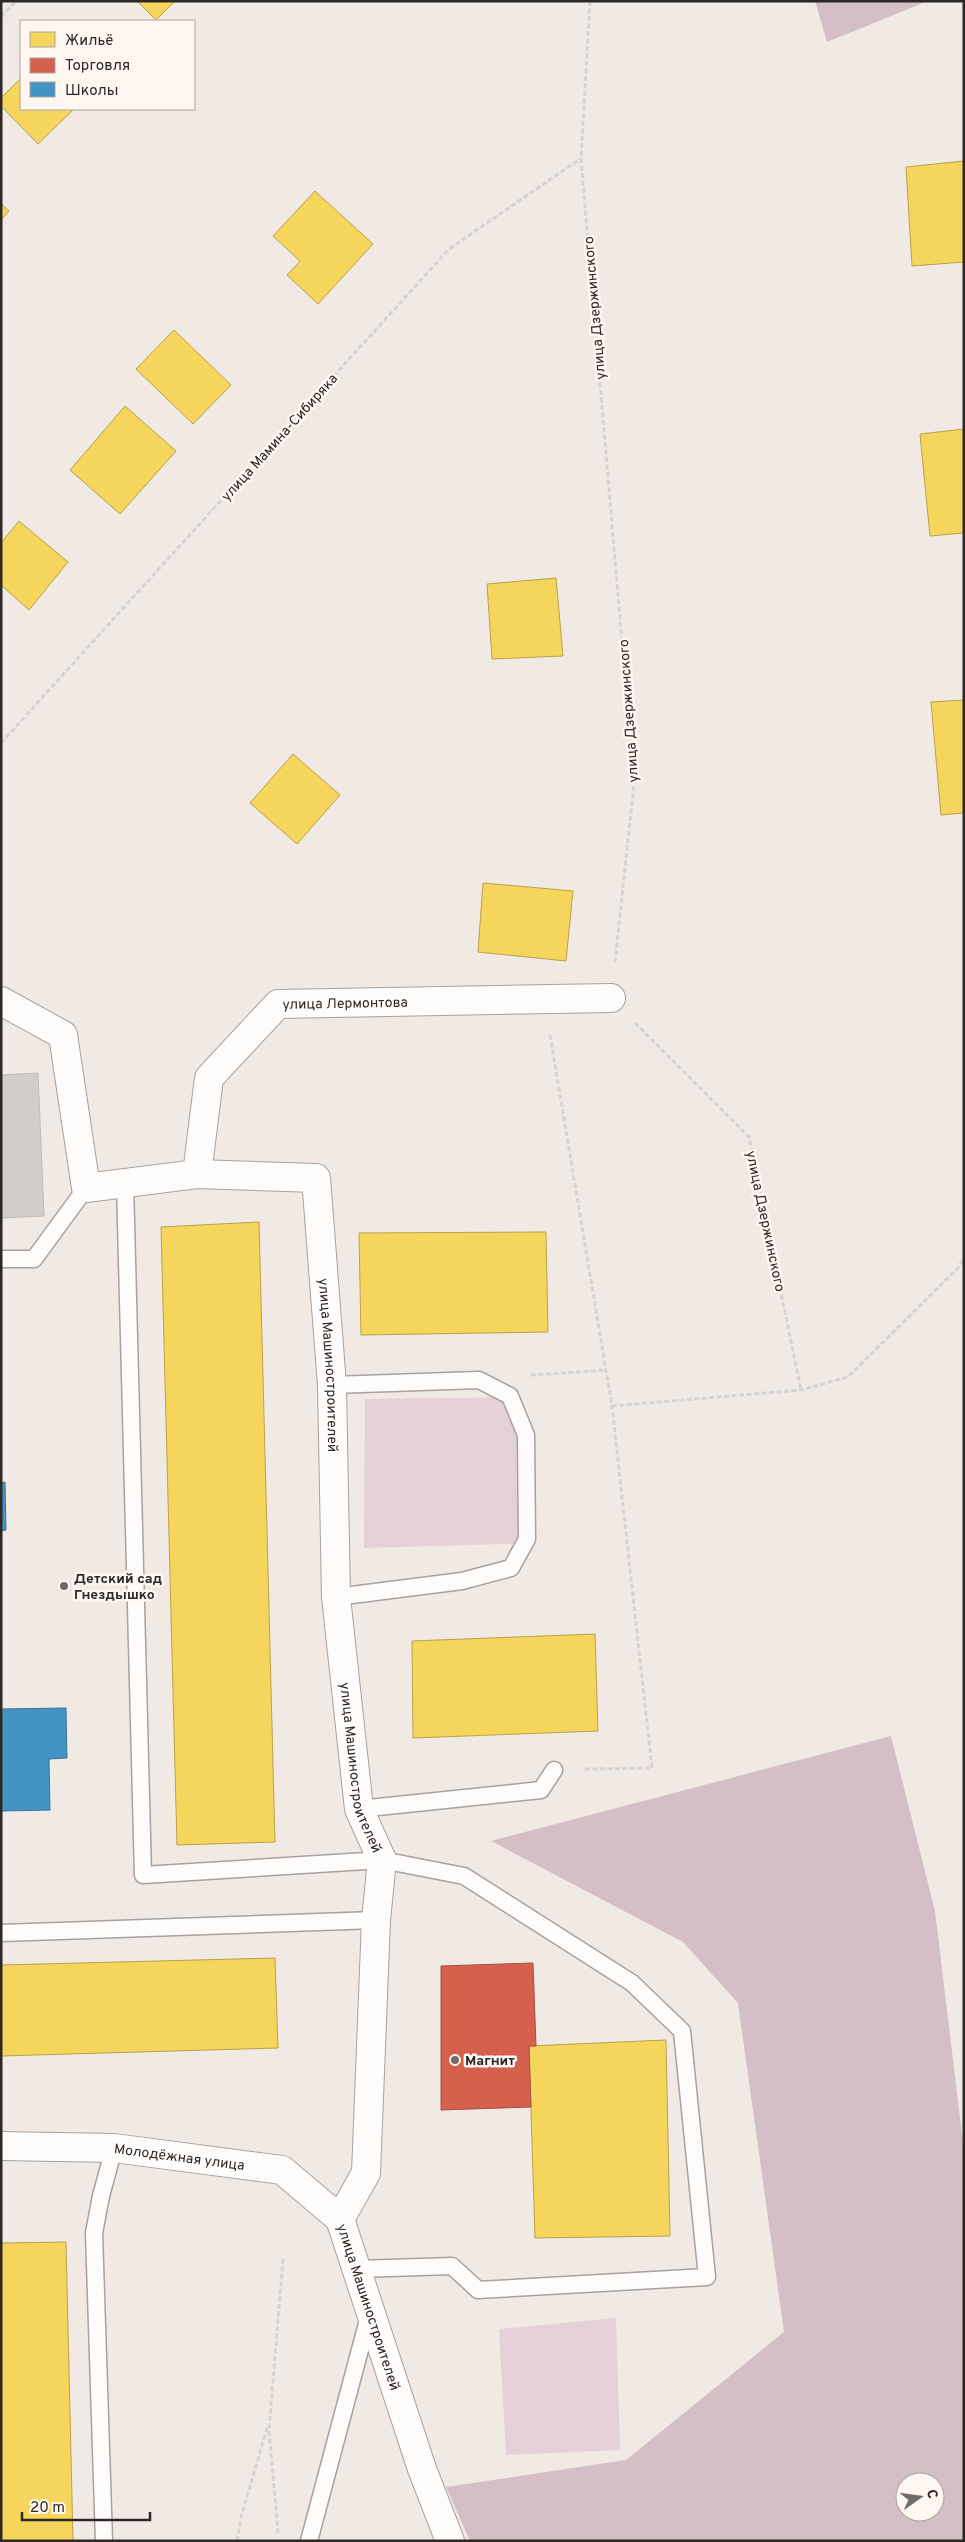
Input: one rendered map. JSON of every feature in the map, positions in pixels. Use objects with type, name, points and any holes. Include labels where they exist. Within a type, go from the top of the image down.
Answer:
[{"type":"street","name":"улица Лермонтова","points":[[197,1174],[209,1078],[278,1004],[611,998]]},
{"type":"street","points":[[1,1001],[63,1035],[86,1188],[197,1174]]},
{"type":"street","name":"улица Машиностроителей","points":[[197,1174],[316,1178],[332,1385],[336,1597],[359,1809],[382,1860],[376,1920],[366,2173],[340,2219],[422,2469],[450,2541]]},
{"type":"street","name":"Молодёжная улица","points":[[1,2146],[114,2148],[282,2170],[340,2219]]},
{"type":"lane","points":[[125,1183],[143,1875],[382,1860],[464,1876],[632,1983],[682,2030],[707,2278],[478,2290],[452,2266],[357,2269]]},
{"type":"lane","points":[[1,1259],[34,1259],[86,1188]]},
{"type":"lane","points":[[332,1385],[479,1380],[510,1396],[526,1435],[527,1538],[512,1568],[462,1581],[336,1597]]},
{"type":"lane","points":[[359,1809],[541,1790],[554,1770]]},
{"type":"lane","points":[[1,1933],[376,1920]]},
{"type":"lane","points":[[104,2541],[94,2234],[101,2196],[114,2148]]},
{"type":"lane","points":[[309,2541],[371,2310]]},
{"type":"path","points":[[1,18],[16,1]]},
{"type":"path","name":"улица Дзержинского","points":[[590,1],[581,159],[634,784],[611,998],[749,1137],[801,1390]]},
{"type":"path","name":"улица Мамина-Сибиряка","points":[[1,743],[449,249],[581,159]]},
{"type":"path","points":[[545,1000],[612,1406],[652,1768],[554,1770]]},
{"type":"path","points":[[612,1406],[801,1390],[848,1377],[958,1268],[964,1258]]},
{"type":"path","points":[[510,1396],[523,1376],[606,1370]]},
{"type":"path","points":[[279,2541],[269,2430],[283,2259]]},
{"type":"path","points":[[237,2541],[241,2516],[270,2417]]},
{"type":"shaded area","points":[[815,1],[928,1],[827,42]]},
{"type":"shaded area","points":[[520,1397],[534,1543],[364,1548],[365,1399]]},
{"type":"shaded area","points":[[891,1736],[935,1911],[964,2151],[964,2541],[470,2541],[446,2487],[626,2460],[784,2332],[738,2003],[683,1942],[491,1841]]},
{"type":"shaded area","points":[[616,2318],[620,2450],[506,2455],[499,2329]]},
{"type":"building: Жильё","points":[[137,1],[175,1],[156,20]]},
{"type":"building: Жильё","points":[[20,79],[20,110],[73,110],[38,144],[1,106],[1,98]]},
{"type":"building: Жильё","points":[[964,161],[964,262],[912,266],[906,167]]},
{"type":"building: Жильё","points":[[315,191],[373,244],[318,304],[287,275],[300,261],[273,236]]},
{"type":"building: Жильё","points":[[1,204],[9,211],[1,220]]},
{"type":"building: Жильё","points":[[174,330],[231,385],[193,424],[136,369]]},
{"type":"building: Жильё","points":[[125,406],[176,451],[120,514],[70,470]]},
{"type":"building: Жильё","points":[[964,429],[964,533],[930,536],[920,434]]},
{"type":"building: Жильё","points":[[19,521],[68,562],[29,610],[1,585],[1,543]]},
{"type":"building: Жильё","points":[[556,578],[563,656],[492,659],[487,584]]},
{"type":"building: Жильё","points":[[964,700],[964,813],[941,815],[931,702]]},
{"type":"building: Жильё","points":[[293,754],[340,795],[297,844],[250,803]]},
{"type":"building: Жильё","points":[[483,883],[573,891],[566,961],[478,952]]},
{"type":"building: Жильё","points":[[259,1222],[275,1842],[177,1845],[161,1227]]},
{"type":"building: Жильё","points":[[546,1232],[548,1332],[361,1335],[359,1233]]},
{"type":"building: Жильё","points":[[595,1634],[598,1731],[413,1738],[412,1641]]},
{"type":"building: Жильё","points":[[275,1958],[278,2048],[1,2056],[1,1965]]},
{"type":"building: Жильё","points":[[666,2040],[670,2236],[535,2238],[529,2046]]},
{"type":"building: Жильё","points":[[66,2242],[73,2541],[1,2541],[1,2243]]},
{"type":"building: Торговля","points":[[533,1963],[536,2046],[529,2046],[531,2107],[441,2110],[441,1966]]},
{"type":"building: Школы","points":[[5,1482],[6,1530],[1,1531],[1,1483]]},
{"type":"building: Школы","points":[[66,1708],[67,1758],[49,1759],[50,1810],[1,1811],[1,1709]]},
{"type":"building: Прочее","points":[[38,1073],[44,1216],[1,1218],[1,1075]]},
{"type":"place","name":"Детский сад Гнездышко","points":[[64,1586]]},
{"type":"place","name":"Магнит","points":[[455,2060]]}]
